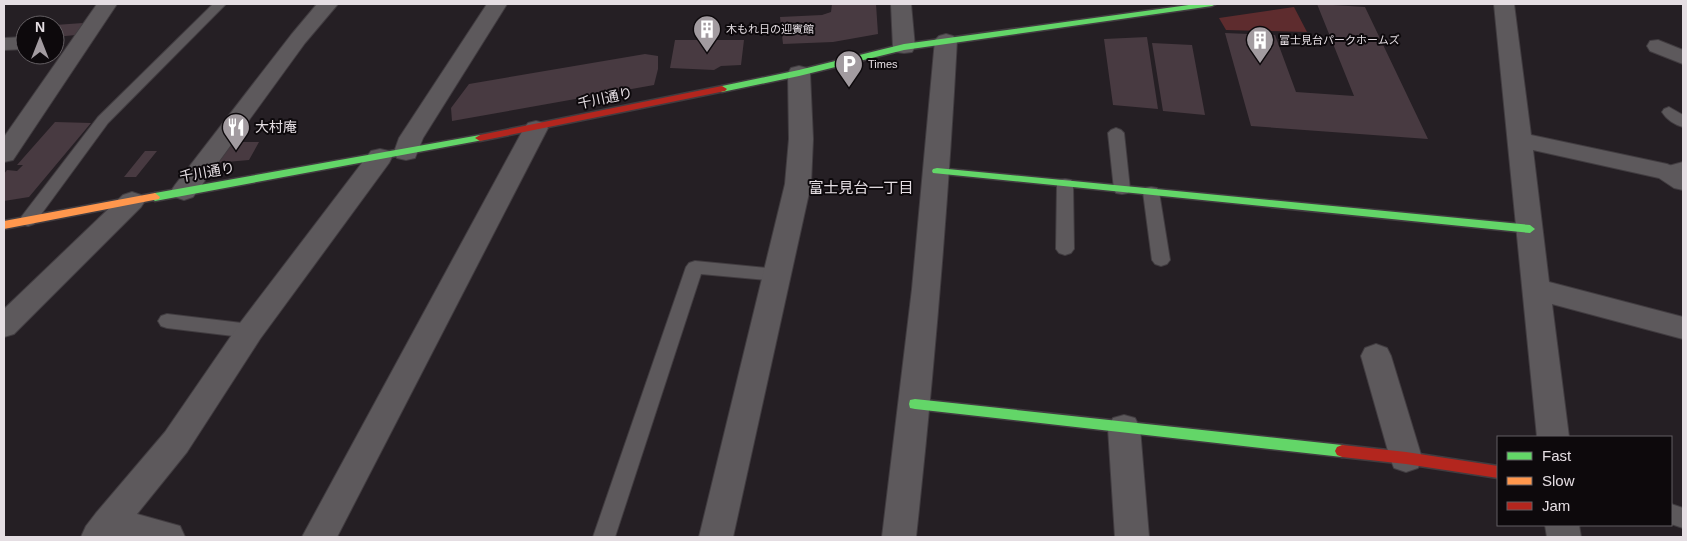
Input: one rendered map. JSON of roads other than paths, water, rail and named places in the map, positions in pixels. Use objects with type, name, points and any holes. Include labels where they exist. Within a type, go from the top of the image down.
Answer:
[{"type":"main road","name":"千川通り","points":[[4,225],[536,128],[799,73],[904,47],[1212,4]]},
{"type":"main road","points":[[937,172],[1530,229]]},
{"type":"main road","points":[[915,404],[1406,458],[1497,472]]},
{"type":"street","points":[[4,154],[106,4]]},
{"type":"street","points":[[184,191],[298,39],[328,4]]},
{"type":"street","points":[[103,531],[176,442],[250,331],[393,155],[411,138],[496,4]]},
{"type":"street","points":[[900,4],[904,47]]},
{"type":"street","points":[[1504,4],[1552,436]]},
{"type":"street","points":[[65,41],[83,40]]},
{"type":"street","points":[[899,537],[915,404],[937,172],[946,40]]},
{"type":"street","points":[[1658,46],[1683,58]]},
{"type":"street","points":[[716,537],[798,184],[800,139],[799,73]]},
{"type":"street","points":[[319,537],[536,128]]},
{"type":"street","points":[[1520,140],[1678,174]]},
{"type":"street","points":[[4,326],[132,201]]},
{"type":"street","points":[[1537,289],[1683,328]]},
{"type":"street","points":[[1376,356],[1406,458]]},
{"type":"street","points":[[1124,428],[1132,537]]},
{"type":"street","points":[[103,531],[168,537]]},
{"type":"lane","points":[[28,220],[103,120],[220,4]]},
{"type":"lane","points":[[1669,112],[1683,122]]},
{"type":"lane","points":[[1116,133],[1122,190]]},
{"type":"lane","points":[[1065,184],[1065,249]]},
{"type":"lane","points":[[1151,192],[1161,260]]},
{"type":"lane","points":[[604,537],[695,267],[778,275]]},
{"type":"lane","points":[[167,321],[250,331]]},
{"type":"place","name":"木もれ日の迎賓館","points":[[707,53]]},
{"type":"place","name":"富士見台パークホームズ","points":[[1260,64]]},
{"type":"place","name":"Times","points":[[849,88]]},
{"type":"place","name":"大村庵","points":[[236,151]]},
{"type":"district","name":"富士見台一丁目","points":[[861,188]]}]
